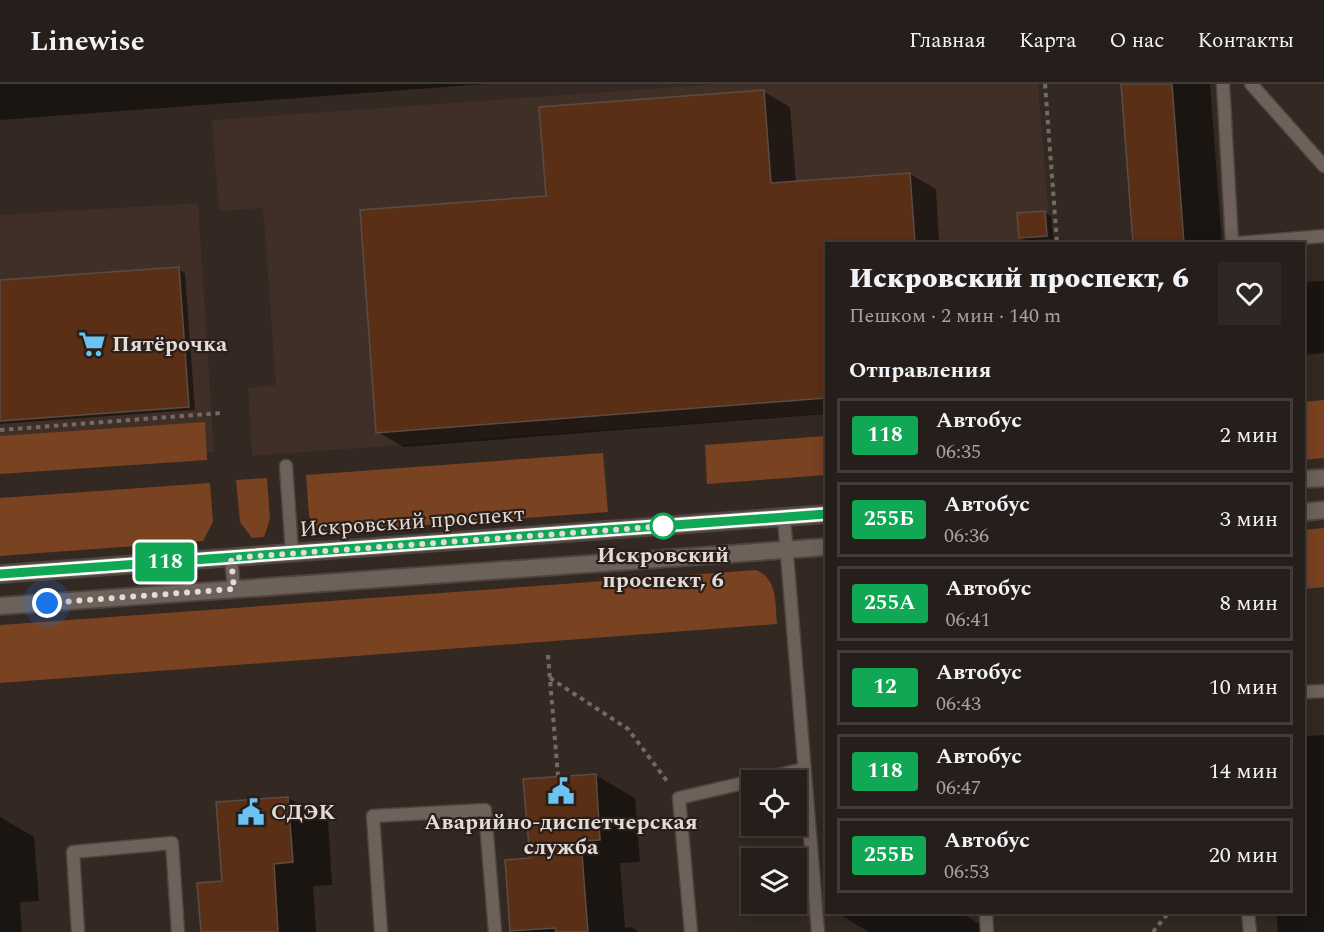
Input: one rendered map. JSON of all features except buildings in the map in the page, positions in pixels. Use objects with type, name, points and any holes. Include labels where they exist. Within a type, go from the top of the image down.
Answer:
[{"type":"street","points":[[1305,479],[1324,478]]},
{"type":"street","points":[[1305,512],[1324,510]]},
{"type":"street","name":"Искровский проспект","points":[[0,574],[825,514]]},
{"type":"street","points":[[0,606],[825,547]]},
{"type":"lane","points":[[1223,84],[1232,242]]},
{"type":"lane","points":[[1251,84],[1324,166]]},
{"type":"lane","points":[[1251,242],[1324,236]]},
{"type":"lane","points":[[286,466],[292,553]]},
{"type":"lane","points":[[784,518],[818,932]]},
{"type":"lane","points":[[231,558],[234,589]]},
{"type":"lane","points":[[1305,692],[1324,691]]},
{"type":"lane","points":[[800,770],[804,769]]},
{"type":"lane","points":[[691,932],[679,798],[741,784]]},
{"type":"lane","points":[[381,932],[373,816],[485,810],[495,932]]},
{"type":"lane","points":[[78,932],[73,852],[172,843],[178,932]]},
{"type":"lane","points":[[986,914],[987,932]]},
{"type":"lane","points":[[1248,914],[1250,932]]},
{"type":"path","points":[[1045,84],[1057,242]]},
{"type":"path","points":[[0,430],[221,412]]},
{"type":"path","points":[[548,655],[558,776]]},
{"type":"path","points":[[550,678],[628,729],[679,798]]},
{"type":"path","points":[[1153,932],[1167,914]]},
{"type":"shaded area","points":[[718,84],[1038,84],[1051,242],[825,242],[825,413],[252,456],[248,388],[276,385],[263,208],[219,211],[212,120]]},
{"type":"shaded area","points":[[198,203],[214,452],[0,466],[0,215]]},
{"type":"shaded area","points":[[1324,400],[1324,458],[1305,460],[1305,402]]},
{"type":"shaded area","points":[[205,422],[207,460],[0,474],[0,436]]},
{"type":"shaded area","points":[[825,436],[825,475],[707,484],[705,445]]},
{"type":"shaded area","points":[[603,453],[608,512],[319,533],[309,516],[306,475]]},
{"type":"shaded area","points":[[267,478],[270,519],[264,537],[252,538],[240,522],[236,480]]},
{"type":"shaded area","points":[[210,483],[213,522],[203,541],[0,556],[0,498]]},
{"type":"shaded area","points":[[1324,528],[1324,587],[1305,589],[1305,530]]},
{"type":"shaded area","points":[[756,570],[768,579],[772,586],[777,624],[0,683],[0,625]]},
{"type":"bus line","name":"118","points":[[0,574],[825,514]]},
{"type":"place","name":"Пятёрочка","points":[[92,344]]},
{"type":"place","name":"Искровский проспект, 6","points":[[663,526]]},
{"type":"place","name":"Аварийно-диспетчерская служба","points":[[561,791]]},
{"type":"place","name":"СДЭК","points":[[251,812]]},
{"type":"route","points":[[47,603],[234,589],[231,558],[666,526],[663,526]]}]
